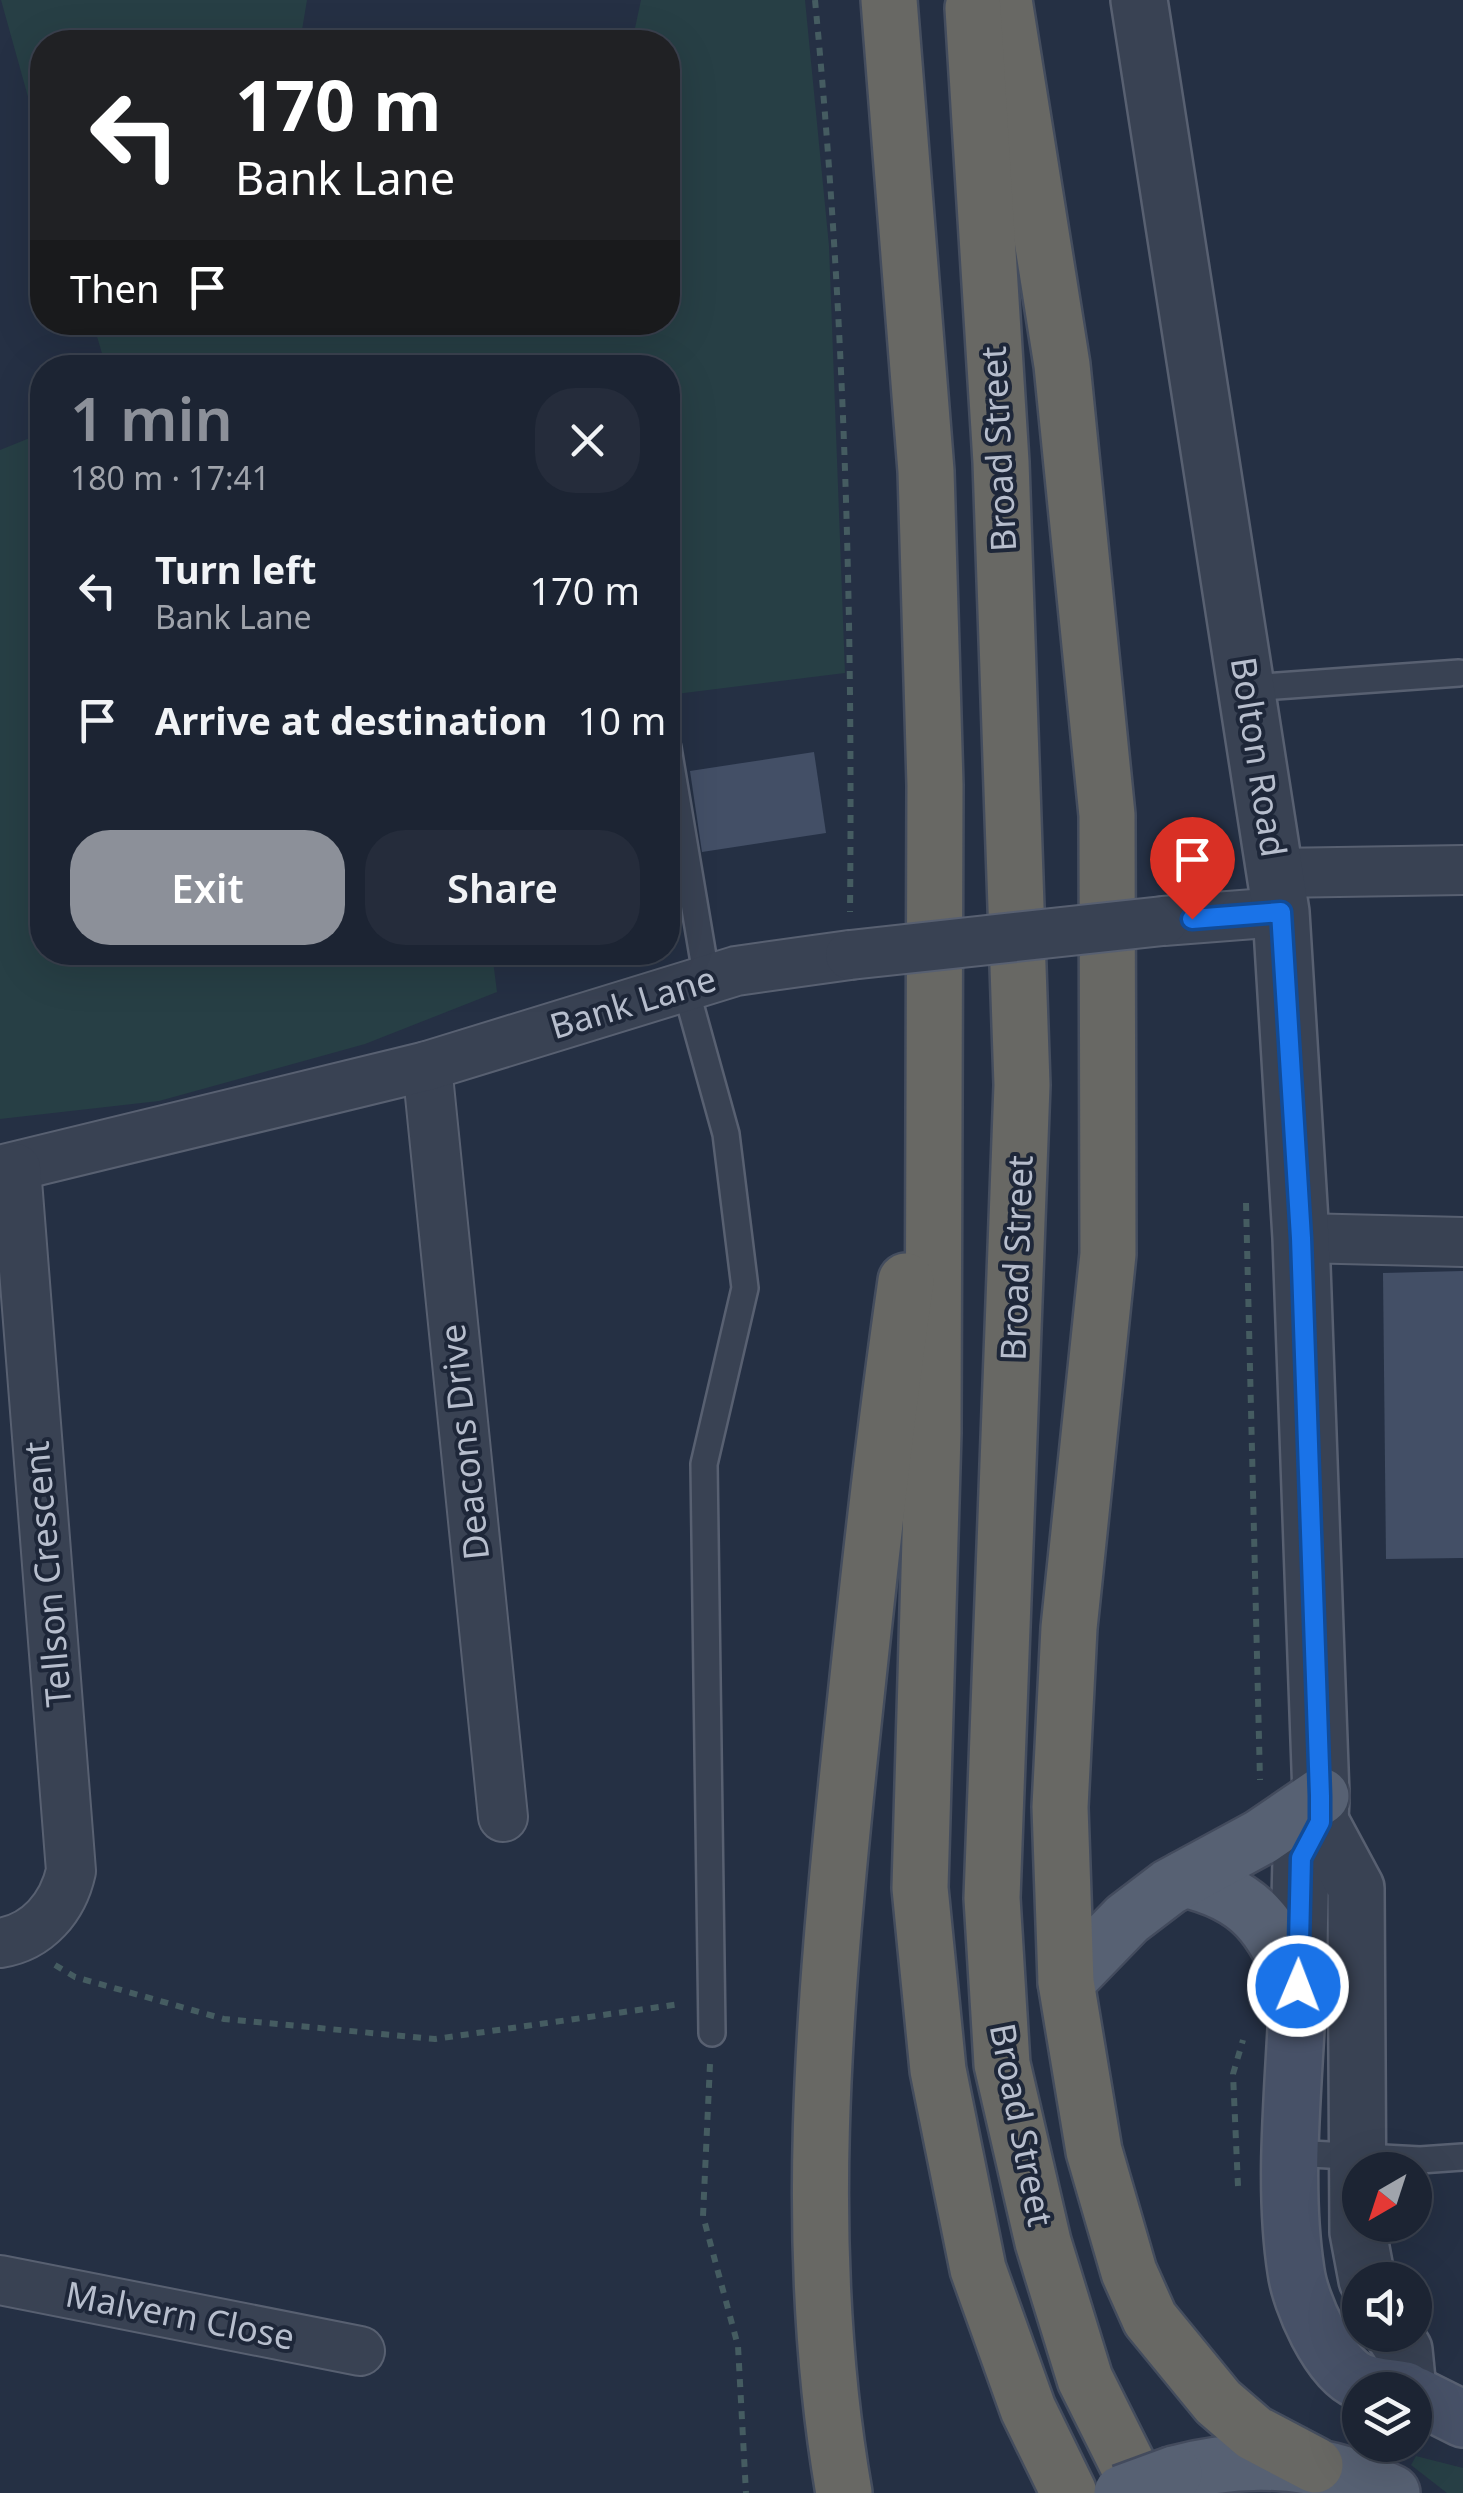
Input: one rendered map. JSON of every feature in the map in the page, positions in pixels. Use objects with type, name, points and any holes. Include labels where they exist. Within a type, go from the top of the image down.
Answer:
[{"type":"highway","name":"Broad Street","points":[[889,0],[926,471],[935,785],[933,1433],[920,1888],[938,2070],[978,2270],[1028,2410],[1068,2493]]},
{"type":"highway","name":"Broad Street","points":[[973,0],[1001,462],[1022,1085],[992,1898],[1002,2064],[1043,2242],[1085,2378],[1158,2483]]},
{"type":"highway","points":[[1004,0],[1062,365],[1106,815],[1108,1254],[1070,1628],[1060,1807],[1066,1982],[1094,2151],[1129,2272],[1150,2319],[1218,2402],[1254,2433],[1315,2465]]},
{"type":"highway","points":[[844,2493],[821,2283],[827,1998],[882,1442],[935,1086]]},
{"type":"main road","points":[[1066,1982],[1128,1919],[1184,1879],[1320,1809]]},
{"type":"main road","points":[[1184,1879],[1226,1891],[1246,1904],[1276,1940],[1298,1986]]},
{"type":"main road","name":"Bolton Road","points":[[1298,1986],[1292,2153],[1296,2270],[1304,2304],[1338,2361],[1349,2372]]},
{"type":"main road","points":[[1432,2403],[1463,2418]]},
{"type":"main road","points":[[1122,2493],[1243,2462],[1315,2465],[1359,2477],[1392,2493]]},
{"type":"street","name":"Bolton Road","points":[[1139,0],[1278,893],[1301,1238],[1320,1809],[1356,1888],[1359,2152]]},
{"type":"street","name":"Bank Lane","points":[[8,1169],[427,1066],[736,971],[1163,921],[1278,893],[1463,870]]},
{"type":"street","name":"Deacons Drive","points":[[427,1066],[503,1817]]},
{"type":"street","name":"Tellson Crescent","points":[[8,1169],[71,1871],[55,1910],[11,1940]]},
{"type":"street","points":[[1301,1238],[1463,1242]]},
{"type":"street","name":"Bolton Road","points":[[1298,1986],[1301,1858],[1320,1809]]},
{"type":"street","name":"Malvern Close","points":[[0,2280],[360,2351]]},
{"type":"lane","points":[[1248,688],[1460,673]]},
{"type":"lane","points":[[680,849],[696,983],[726,1134],[745,1288],[704,1464],[712,2033]]},
{"type":"lane","points":[[1292,2153],[1342,2155]]},
{"type":"lane","points":[[1432,2157],[1463,2158]]},
{"type":"path","points":[[815,0],[835,209],[847,502],[850,955]]},
{"type":"path","points":[[1246,1195],[1260,1788]]},
{"type":"path","points":[[11,1940],[75,1978],[224,2019],[434,2039],[712,2000]]},
{"type":"path","points":[[712,2033],[703,2216],[738,2346],[746,2493]]},
{"type":"green space","points":[[1,0],[307,0],[302,30],[30,30],[30,104]]},
{"type":"green space","points":[[641,0],[805,0],[829,246],[845,673],[680,694],[680,355],[102,355],[97,335],[680,335],[680,30],[635,30]]},
{"type":"green space","points":[[30,438],[30,965],[494,965],[497,992],[365,1044],[159,1101],[0,1119],[0,450]]},
{"type":"green space","points":[[1432,2460],[1463,2468],[1463,2493],[1447,2493],[1411,2465]]},
{"type":"building","points":[[814,752],[826,833],[702,852],[690,771]]},
{"type":"building","points":[[1463,1271],[1463,1558],[1386,1559],[1383,1273]]},
{"type":"route","points":[[1192,919],[1281,912],[1301,1238],[1320,1796],[1320,1822],[1301,1858],[1298,1986]]}]
